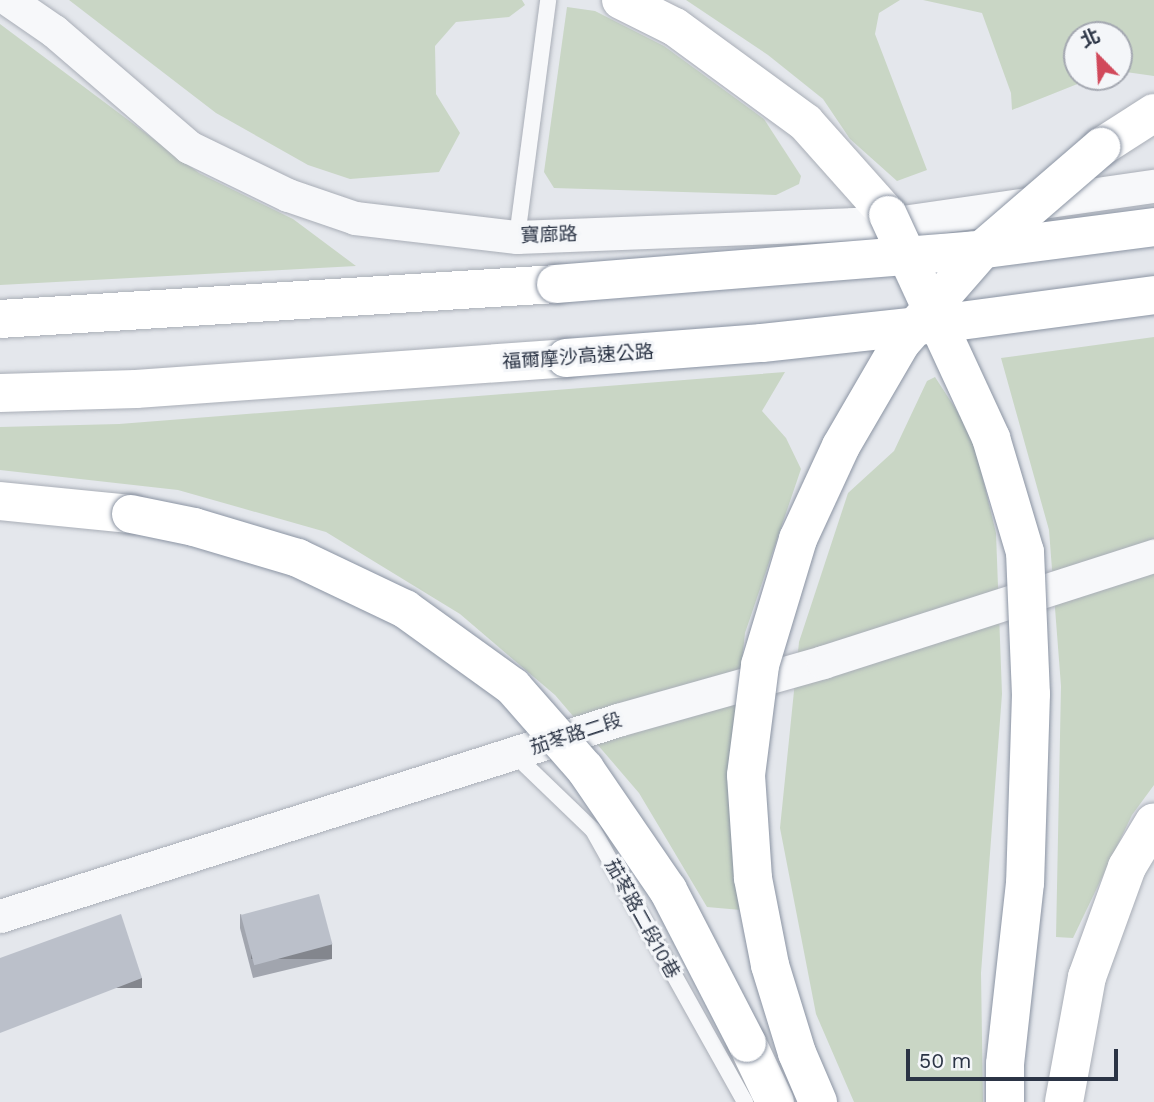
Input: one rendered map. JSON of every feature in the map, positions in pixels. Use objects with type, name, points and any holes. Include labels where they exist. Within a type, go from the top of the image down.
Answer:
[{"type":"highway","points":[[621,0],[675,27],[806,123],[888,215],[991,438],[1025,552],[1031,694],[1025,883],[1005,1064],[1005,1102]]},
{"type":"highway","points":[[818,1102],[797,1053],[770,965],[753,878],[746,775],[760,665],[798,539],[841,446],[901,342],[984,248],[1101,147],[1154,113]]},
{"type":"highway","points":[[0,319],[611,279],[970,251],[1154,227]]},
{"type":"highway","name":"福爾摩沙高速公路","points":[[0,393],[150,388],[762,343],[938,324],[1154,295]]},
{"type":"highway","points":[[0,501],[131,514],[194,527],[298,558],[405,609],[513,687],[585,769],[668,890],[775,1102]]},
{"type":"highway","points":[[1064,1102],[1087,976],[1127,867],[1154,822]]},
{"type":"street","name":"寶廍路","points":[[9,0],[54,31],[190,147],[288,195],[355,218],[517,237],[903,222],[1154,186]]},
{"type":"street","name":"茄苳路二段","points":[[0,916],[515,755],[618,720],[823,662],[1154,556]]},
{"type":"lane","points":[[517,237],[548,0]]},
{"type":"lane","name":"茄苳路二段10巷","points":[[515,755],[593,830],[745,1102]]},
{"type":"green space","points":[[69,0],[522,0],[525,5],[509,17],[456,22],[435,46],[436,94],[460,133],[439,172],[350,179],[308,165],[216,113]]},
{"type":"green space","points":[[686,0],[900,0],[879,13],[875,34],[927,170],[897,181],[850,139],[823,99],[768,55]]},
{"type":"green space","points":[[923,0],[1154,0],[1154,76],[1133,73],[1133,21],[1063,21],[1063,90],[1012,110],[1011,93],[982,13]]},
{"type":"green space","points":[[567,7],[595,11],[664,46],[764,119],[801,176],[799,184],[776,195],[554,188],[544,172]]},
{"type":"green space","points":[[0,24],[199,173],[293,219],[356,266],[0,285]]},
{"type":"green space","points":[[1154,337],[1154,785],[1132,815],[1073,938],[1056,937],[1061,686],[1049,530],[1001,358]]},
{"type":"green space","points":[[785,372],[762,411],[786,438],[801,469],[745,633],[729,782],[741,910],[707,907],[639,793],[555,695],[460,614],[326,532],[178,490],[0,470],[0,427],[119,424]]},
{"type":"green space","points":[[935,377],[972,434],[996,533],[1002,694],[981,973],[983,1102],[854,1102],[816,1014],[780,828],[799,642],[848,493],[894,451],[927,381]]},
{"type":"building","points":[[319,894],[332,944],[254,965],[241,915]]},
{"type":"building","points":[[121,914],[142,978],[0,1033],[0,958]]}]
